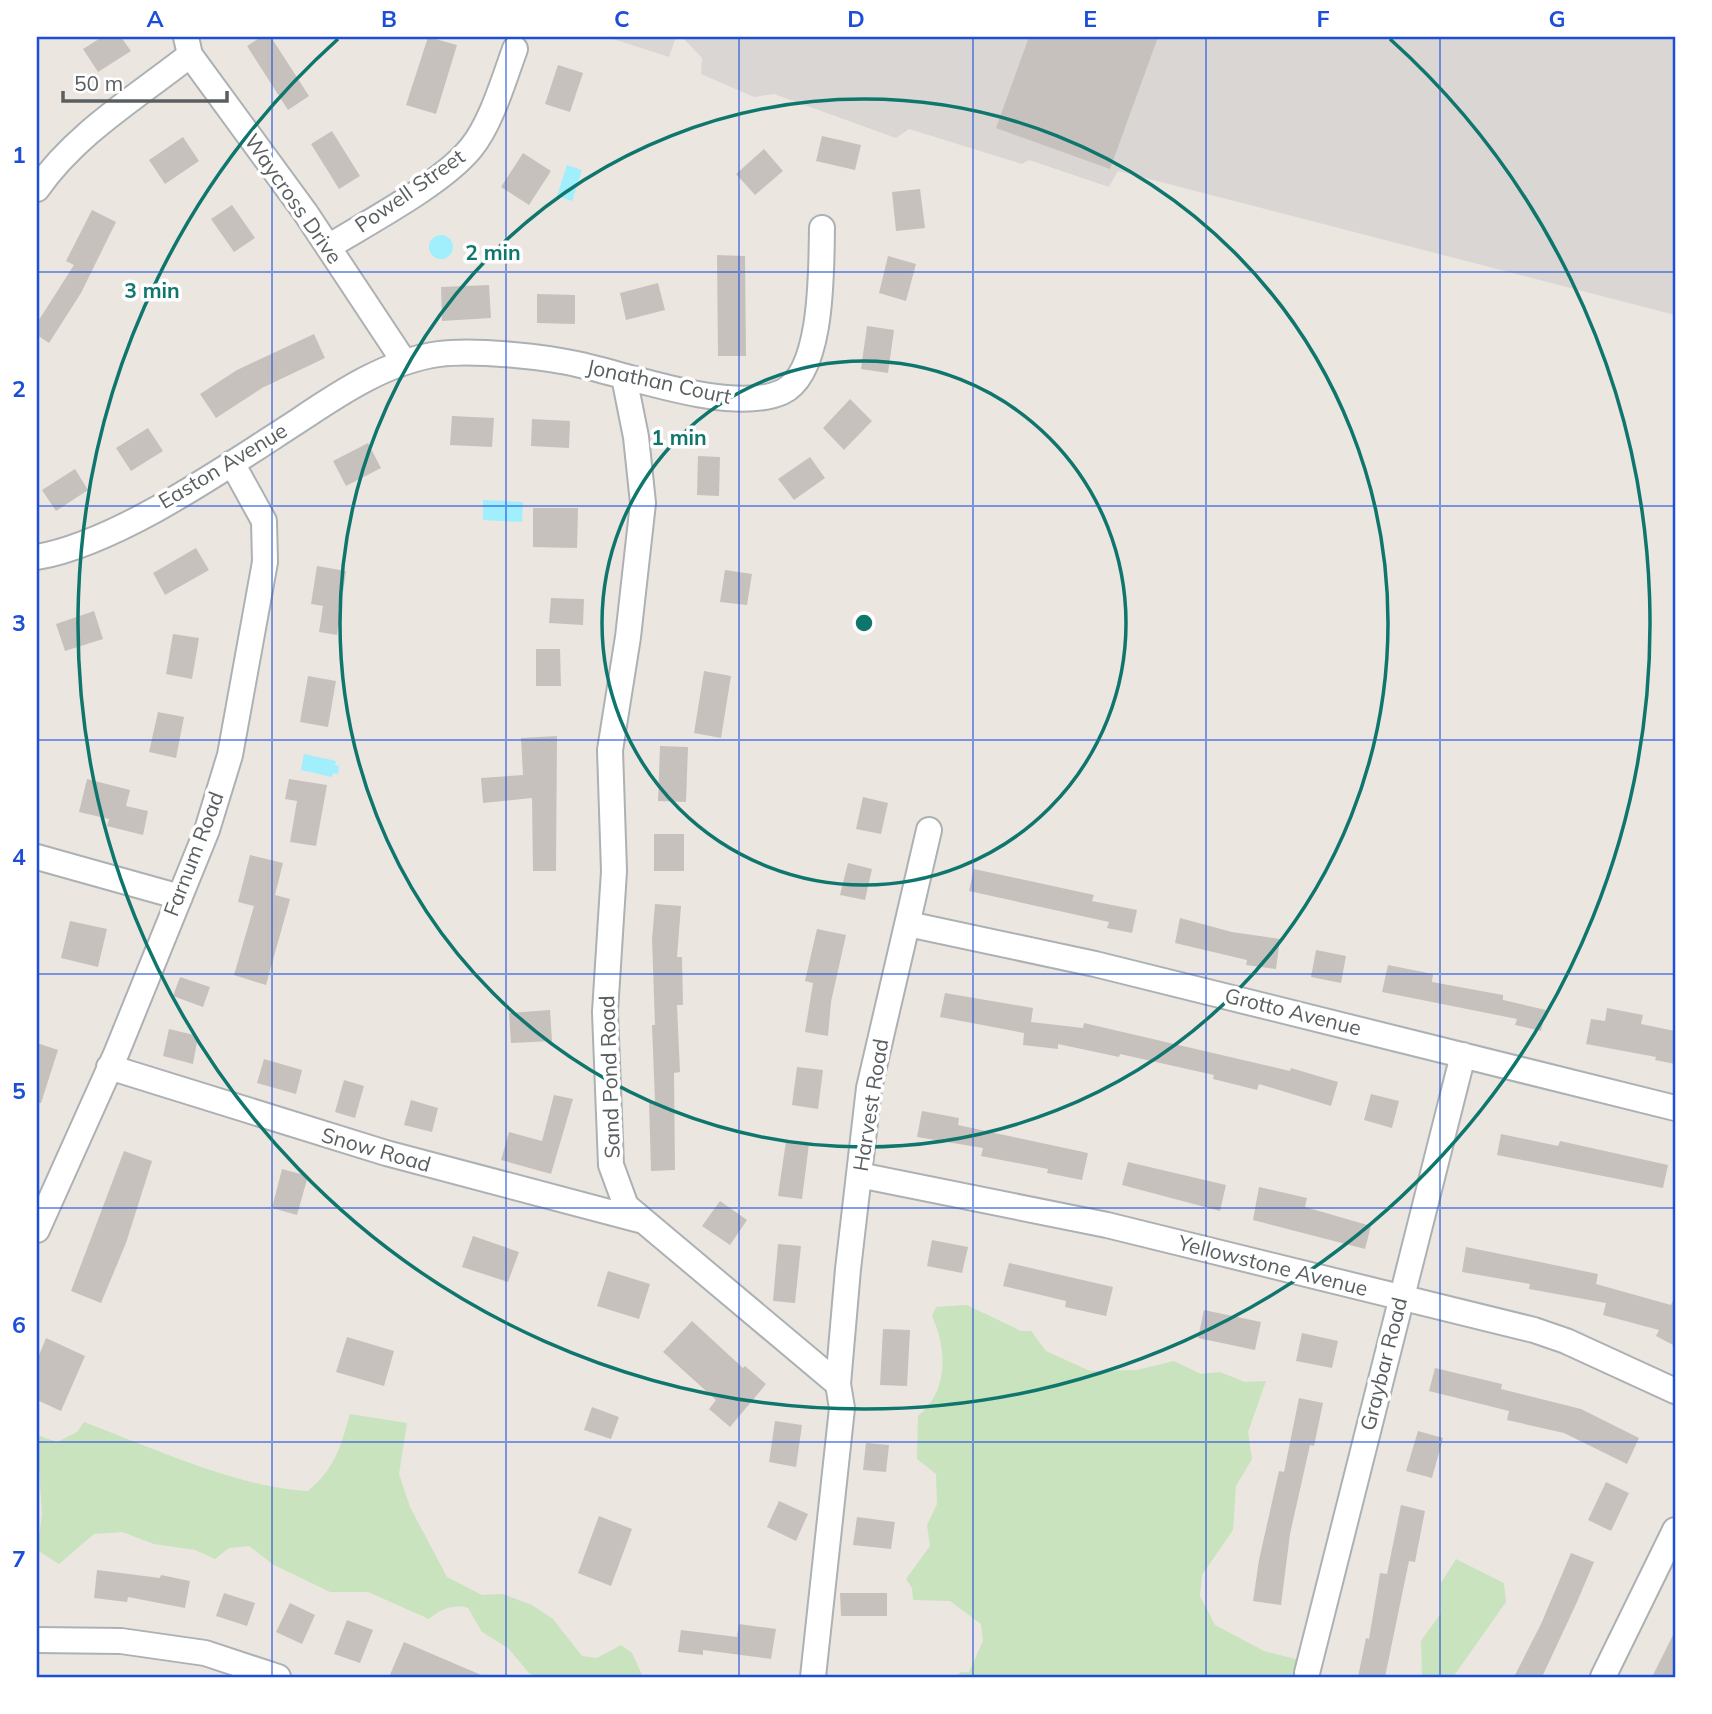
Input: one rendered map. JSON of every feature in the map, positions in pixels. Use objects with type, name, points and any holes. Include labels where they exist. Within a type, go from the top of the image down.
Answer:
[{"type":"street","points":[[37,188],[63,155],[188,46]]},
{"type":"street","name":"Waycross Drive","points":[[188,46],[403,360]]},
{"type":"street","name":"Powell Street","points":[[328,247],[404,200],[471,148],[498,96],[515,49]]},
{"type":"street","name":"Jonathan Court","points":[[403,360],[443,353],[496,355],[579,365],[727,399],[762,399],[786,390],[812,351],[817,326],[822,228]]},
{"type":"street","name":"Easton Avenue","points":[[37,556],[76,548],[232,463],[325,403],[403,360]]},
{"type":"street","name":"Sand Pond Road","points":[[624,377],[636,437],[643,503],[628,637],[610,750],[614,871],[605,1012],[611,1165],[626,1206],[838,1384]]},
{"type":"street","name":"Farnum Road","points":[[37,1230],[180,897],[207,830],[230,755],[265,562],[264,521],[232,463]]},
{"type":"street","name":"Harvest Road","points":[[838,1384],[869,1088],[929,830]]},
{"type":"street","points":[[37,857],[180,897]]},
{"type":"street","name":"Grotto Avenue","points":[[908,924],[1095,964],[1675,1108]]},
{"type":"street","name":"Graybar Road","points":[[1307,1673],[1463,1055]]},
{"type":"street","name":"Snow Road","points":[[109,1067],[386,1153],[646,1222]]},
{"type":"street","name":"Yellowstone Avenue","points":[[859,1175],[1108,1224],[1534,1329],[1566,1340],[1675,1391]]},
{"type":"street","points":[[813,1677],[842,1408],[838,1384]]},
{"type":"street","points":[[1603,1677],[1675,1530]]},
{"type":"street","points":[[37,1640],[121,1641],[205,1653],[278,1677]]},
{"type":"shaded area","points":[[607,37],[676,37],[669,57]]},
{"type":"shaded area","points":[[682,37],[1675,37],[1675,315],[1118,171],[1109,187],[1029,160],[1022,164],[909,129],[896,138],[774,94],[754,97],[701,74],[702,58]]},
{"type":"green space","points":[[967,1305],[1021,1331],[1031,1331],[1046,1351],[1090,1371],[1137,1370],[1174,1361],[1201,1374],[1220,1372],[1245,1382],[1266,1381],[1248,1432],[1252,1459],[1236,1486],[1233,1530],[1202,1575],[1200,1596],[1215,1625],[1264,1651],[1303,1661],[1309,1677],[955,1677],[961,1672],[969,1672],[983,1641],[981,1624],[950,1601],[913,1600],[912,1588],[906,1579],[930,1546],[927,1525],[937,1504],[936,1474],[917,1459],[918,1416],[935,1394],[942,1369],[940,1342],[932,1316],[936,1307]]},
{"type":"green space","points":[[350,1414],[407,1423],[399,1474],[410,1507],[447,1577],[482,1595],[503,1594],[532,1605],[553,1619],[582,1656],[597,1658],[621,1645],[632,1653],[643,1677],[539,1677],[529,1673],[508,1648],[482,1632],[468,1608],[447,1608],[429,1619],[368,1592],[330,1592],[274,1565],[249,1546],[229,1548],[215,1559],[195,1550],[154,1544],[122,1532],[94,1534],[59,1564],[37,1550],[42,1515],[37,1435],[57,1442],[77,1432],[84,1422],[224,1474],[281,1488],[308,1491],[331,1465],[340,1447]]},
{"type":"green space","points":[[1456,1559],[1504,1583],[1506,1602],[1453,1677],[1422,1677],[1421,1641],[1441,1613],[1441,1583]]},
{"type":"water","points":[[567,165],[582,170],[572,201],[557,196]]},
{"type":"water","points":[[441,235],[450,238],[453,247],[450,256],[441,259],[432,256],[429,247],[432,238]]},
{"type":"water","points":[[483,500],[523,502],[522,522],[483,520]]},
{"type":"water","points":[[304,754],[336,761],[335,765],[339,766],[338,774],[333,773],[332,777],[301,770]]},
{"type":"building","points":[[102,37],[121,37],[131,51],[98,72],[83,49]]},
{"type":"building","points":[[261,37],[271,37],[309,96],[288,110],[247,46]]},
{"type":"building","points":[[428,37],[457,45],[436,114],[406,105]]},
{"type":"building","points":[[1029,37],[1158,37],[1110,169],[996,128]]},
{"type":"building","points":[[558,65],[583,73],[570,112],[545,104]]},
{"type":"building","points":[[332,131],[360,176],[339,189],[311,144]]},
{"type":"building","points":[[822,136],[861,145],[855,170],[816,161]]},
{"type":"building","points":[[183,137],[199,161],[165,184],[149,160]]},
{"type":"building","points":[[764,149],[783,171],[755,195],[736,174]]},
{"type":"building","points":[[523,153],[551,171],[529,205],[501,187]]},
{"type":"building","points":[[920,189],[925,228],[896,231],[892,192]]},
{"type":"building","points":[[232,205],[255,238],[234,252],[211,219]]},
{"type":"building","points":[[92,210],[116,222],[81,293],[49,343],[37,335],[37,323],[74,265],[66,261]]},
{"type":"building","points":[[717,255],[745,256],[746,356],[718,356]]},
{"type":"building","points":[[888,256],[916,264],[906,301],[879,293]]},
{"type":"building","points":[[658,283],[665,310],[626,320],[620,293]]},
{"type":"building","points":[[489,285],[491,318],[442,321],[441,287]]},
{"type":"building","points":[[537,294],[575,295],[575,324],[537,323]]},
{"type":"building","points":[[867,326],[894,330],[888,373],[861,369]]},
{"type":"building","points":[[314,334],[325,358],[262,388],[216,418],[200,394],[237,370]]},
{"type":"building","points":[[850,399],[872,421],[844,450],[823,428]]},
{"type":"building","points":[[452,416],[494,418],[492,447],[450,445]]},
{"type":"building","points":[[532,419],[570,421],[569,448],[531,446]]},
{"type":"building","points":[[148,428],[163,451],[131,471],[116,448]]},
{"type":"building","points":[[368,443],[381,468],[346,486],[333,461]]},
{"type":"building","points":[[698,456],[720,457],[719,496],[697,495]]},
{"type":"building","points":[[810,457],[825,478],[794,500],[778,479]]},
{"type":"building","points":[[75,469],[88,490],[56,511],[42,490]]},
{"type":"building","points":[[533,508],[578,508],[577,548],[533,547]]},
{"type":"building","points":[[196,548],[209,570],[165,595],[153,573]]},
{"type":"building","points":[[317,566],[346,571],[337,635],[319,632],[323,606],[311,604]]},
{"type":"building","points":[[725,570],[752,574],[747,605],[720,602]]},
{"type":"building","points":[[551,598],[584,599],[583,625],[549,623]]},
{"type":"building","points":[[94,611],[103,639],[65,651],[56,624]]},
{"type":"building","points":[[173,634],[199,638],[192,679],[166,674]]},
{"type":"building","points":[[536,649],[560,649],[561,686],[536,686]]},
{"type":"building","points":[[704,671],[731,676],[721,738],[694,733]]},
{"type":"building","points":[[308,676],[336,681],[328,727],[300,722]]},
{"type":"building","points":[[158,712],[184,717],[176,758],[149,752]]},
{"type":"building","points":[[557,736],[556,871],[533,871],[532,798],[483,803],[481,778],[523,775],[521,738]]},
{"type":"building","points":[[660,746],[688,747],[686,802],[658,801]]},
{"type":"building","points":[[87,779],[130,790],[126,806],[148,811],[143,835],[107,826],[109,819],[79,812]]},
{"type":"building","points":[[289,779],[327,785],[316,846],[290,842],[297,801],[285,799]]},
{"type":"building","points":[[863,797],[888,803],[881,834],[856,829]]},
{"type":"building","points":[[654,834],[684,834],[684,871],[654,871]]},
{"type":"building","points":[[250,855],[283,863],[275,895],[290,899],[266,985],[234,975],[254,906],[238,902]]},
{"type":"building","points":[[848,863],[872,869],[865,900],[840,895]]},
{"type":"building","points":[[974,869],[1094,895],[1092,901],[1137,910],[1132,933],[1107,928],[1109,922],[969,891]]},
{"type":"building","points":[[655,904],[681,906],[677,957],[682,957],[683,1005],[677,1005],[680,1072],[674,1073],[675,1170],[651,1171],[649,1102],[655,1102],[652,939]]},
{"type":"building","points":[[1180,918],[1232,932],[1280,939],[1276,969],[1246,965],[1247,960],[1175,943]]},
{"type":"building","points":[[70,921],[107,929],[98,967],[61,958]]},
{"type":"building","points":[[817,929],[846,935],[831,1002],[828,1036],[805,1032],[813,983],[805,981]]},
{"type":"building","points":[[1316,950],[1346,956],[1341,983],[1311,977]]},
{"type":"building","points":[[1388,965],[1433,974],[1432,982],[1503,995],[1503,1000],[1546,1010],[1541,1031],[1515,1025],[1517,1019],[1382,992]]},
{"type":"building","points":[[180,977],[210,987],[203,1007],[173,996]]},
{"type":"building","points":[[945,993],[1033,1008],[1031,1022],[1083,1028],[1084,1023],[1290,1071],[1291,1068],[1338,1082],[1331,1106],[1259,1084],[1257,1090],[1213,1079],[1214,1075],[1120,1054],[1119,1057],[1058,1044],[1058,1049],[1023,1045],[1024,1033],[940,1017]]},
{"type":"building","points":[[1607,1008],[1643,1015],[1641,1024],[1675,1031],[1675,1064],[1655,1060],[1656,1057],[1586,1044],[1591,1019],[1605,1021]]},
{"type":"building","points":[[550,1010],[552,1041],[511,1043],[509,1013]]},
{"type":"building","points":[[169,1029],[198,1036],[193,1064],[163,1056]]},
{"type":"building","points":[[37,1043],[58,1050],[41,1103],[37,1103]]},
{"type":"building","points":[[264,1059],[302,1070],[296,1094],[257,1083]]},
{"type":"building","points":[[797,1067],[823,1070],[818,1109],[792,1105]]},
{"type":"building","points":[[344,1080],[364,1086],[355,1118],[335,1112]]},
{"type":"building","points":[[1371,1094],[1399,1101],[1392,1128],[1364,1120]]},
{"type":"building","points":[[554,1095],[573,1099],[551,1174],[501,1160],[509,1132],[542,1141]]},
{"type":"building","points":[[411,1100],[438,1108],[432,1132],[404,1125]]},
{"type":"building","points":[[922,1111],[959,1118],[958,1125],[1088,1153],[1082,1180],[1047,1173],[1048,1169],[981,1156],[983,1148],[917,1137]]},
{"type":"building","points":[[1501,1134],[1558,1146],[1560,1141],[1668,1165],[1663,1188],[1497,1155]]},
{"type":"building","points":[[786,1141],[809,1144],[802,1199],[778,1196]]},
{"type":"building","points":[[124,1151],[152,1161],[126,1243],[101,1303],[71,1291]]},
{"type":"building","points":[[1128,1162],[1226,1185],[1220,1211],[1122,1185]]},
{"type":"building","points":[[282,1169],[308,1176],[297,1215],[272,1208]]},
{"type":"building","points":[[1259,1187],[1307,1198],[1305,1207],[1371,1226],[1365,1249],[1253,1220]]},
{"type":"building","points":[[720,1201],[747,1220],[730,1245],[702,1226]]},
{"type":"building","points":[[473,1236],[519,1252],[508,1282],[462,1267]]},
{"type":"building","points":[[932,1240],[968,1247],[962,1273],[927,1266]]},
{"type":"building","points":[[778,1244],[801,1246],[795,1303],[773,1301]]},
{"type":"building","points":[[1466,1247],[1598,1274],[1596,1284],[1671,1305],[1675,1296],[1675,1346],[1656,1336],[1659,1330],[1603,1315],[1606,1303],[1529,1289],[1530,1284],[1462,1272]]},
{"type":"building","points":[[1009,1263],[1113,1287],[1106,1316],[1065,1307],[1066,1301],[1003,1286]]},
{"type":"building","points":[[608,1271],[650,1284],[639,1319],[597,1306]]},
{"type":"building","points":[[1204,1310],[1261,1322],[1255,1350],[1198,1338]]},
{"type":"building","points":[[692,1321],[743,1368],[745,1366],[766,1384],[730,1427],[709,1409],[716,1400],[663,1352]]},
{"type":"building","points":[[883,1329],[910,1330],[907,1386],[880,1385]]},
{"type":"building","points":[[1302,1333],[1338,1341],[1332,1368],[1296,1361]]},
{"type":"building","points":[[347,1337],[394,1351],[384,1386],[336,1372]]},
{"type":"building","points":[[46,1338],[85,1356],[61,1411],[37,1400],[37,1360]]},
{"type":"building","points":[[1435,1368],[1502,1384],[1501,1389],[1581,1409],[1639,1438],[1627,1464],[1564,1433],[1507,1420],[1509,1411],[1429,1391]]},
{"type":"building","points":[[1299,1398],[1323,1403],[1314,1446],[1310,1445],[1290,1534],[1281,1605],[1253,1601],[1259,1560],[1279,1471],[1284,1472]]},
{"type":"building","points":[[592,1407],[619,1417],[611,1439],[584,1430]]},
{"type":"building","points":[[775,1421],[802,1425],[796,1467],[769,1462]]},
{"type":"building","points":[[1418,1431],[1443,1438],[1432,1478],[1406,1471]]},
{"type":"building","points":[[866,1443],[889,1445],[886,1472],[863,1470]]},
{"type":"building","points":[[1606,1482],[1629,1493],[1611,1531],[1588,1520]]},
{"type":"building","points":[[779,1501],[808,1514],[796,1541],[767,1527]]},
{"type":"building","points":[[1401,1505],[1425,1511],[1415,1562],[1409,1561],[1385,1677],[1358,1677],[1366,1638],[1369,1639],[1380,1573],[1387,1574]]},
{"type":"building","points":[[599,1516],[632,1529],[611,1586],[578,1573]]},
{"type":"building","points":[[857,1517],[895,1522],[891,1549],[853,1545]]},
{"type":"building","points":[[1571,1553],[1594,1562],[1577,1602],[1542,1677],[1514,1677],[1541,1624]]},
{"type":"building","points":[[97,1570],[160,1578],[161,1575],[190,1581],[185,1608],[128,1597],[127,1602],[94,1598]]},
{"type":"building","points":[[224,1593],[255,1603],[247,1626],[216,1616]]},
{"type":"building","points":[[840,1593],[887,1593],[887,1616],[841,1616]]},
{"type":"building","points":[[290,1603],[315,1615],[302,1644],[276,1632]]},
{"type":"building","points":[[347,1620],[373,1630],[360,1663],[334,1654]]},
{"type":"building","points":[[739,1624],[776,1629],[771,1659],[703,1650],[703,1655],[678,1652],[681,1630],[737,1637]]},
{"type":"building","points":[[1675,1631],[1675,1677],[1652,1677]]},
{"type":"building","points":[[404,1642],[486,1677],[389,1677]]}]
